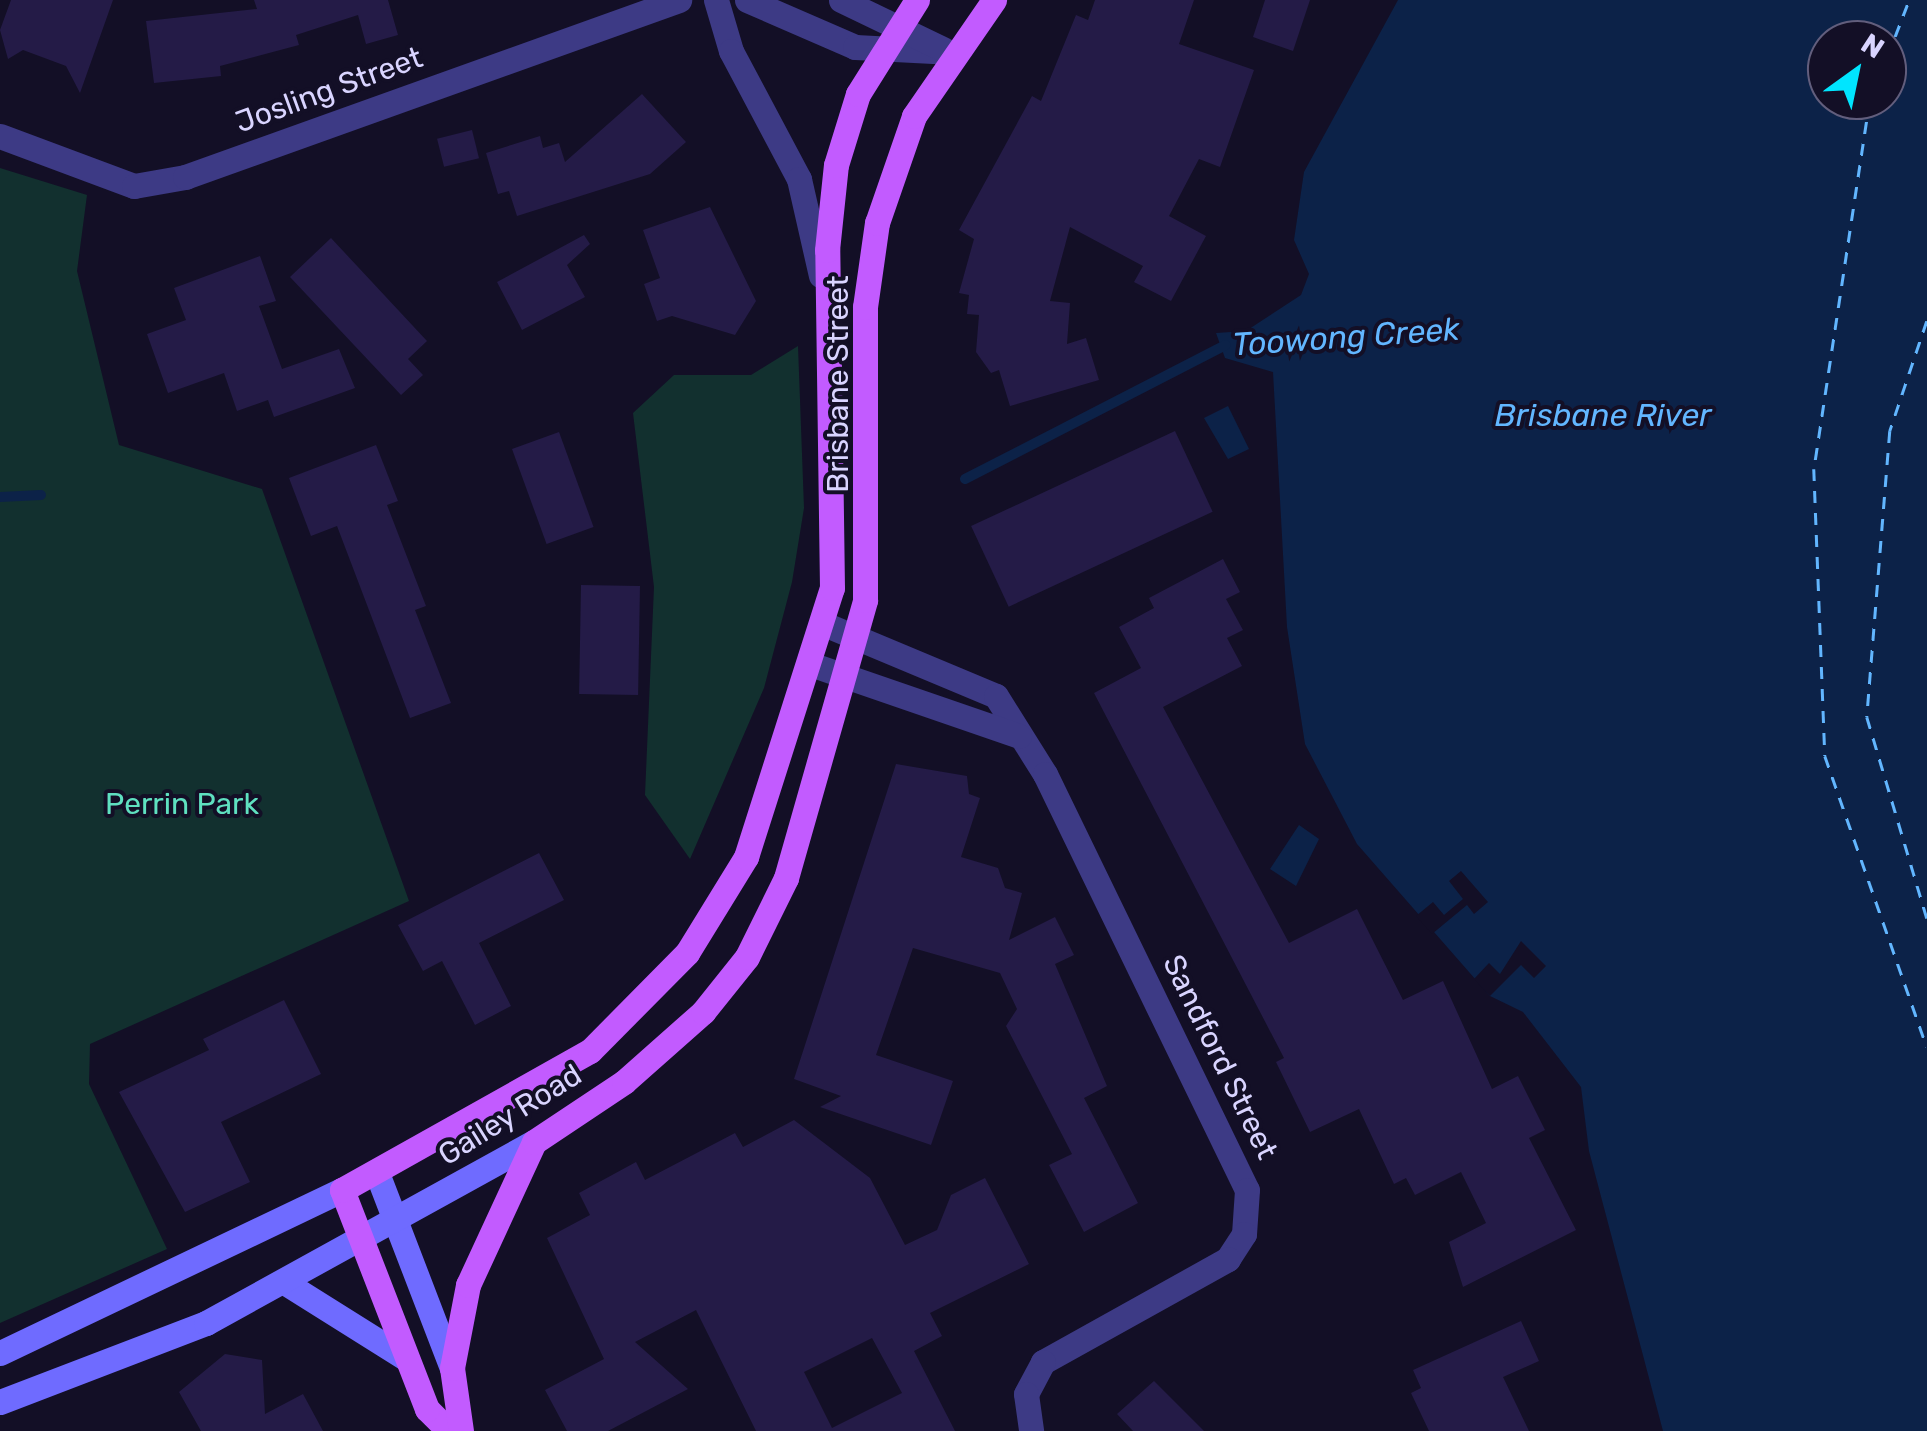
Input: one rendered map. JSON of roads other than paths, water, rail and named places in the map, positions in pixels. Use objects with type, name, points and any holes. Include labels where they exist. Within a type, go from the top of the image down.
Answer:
[{"type":"main road","name":"Brisbane Street","points":[[824,624],[834,561],[829,316],[836,165],[881,54],[917,0]]},
{"type":"main road","name":"Brisbane Street","points":[[847,677],[870,551],[871,252],[906,134],[953,52],[994,0]]},
{"type":"main road","name":"Gailey Road","points":[[0,1353],[377,1174],[590,1051],[687,953],[746,856],[824,624]]},
{"type":"main road","name":"Gailey Road","points":[[0,1402],[284,1282],[362,1244],[534,1142],[669,1046],[748,957],[796,850],[847,677]]},
{"type":"main road","points":[[452,1368],[475,1258],[534,1142]]},
{"type":"main road","points":[[377,1174],[452,1368],[461,1431]]},
{"type":"main road","points":[[342,1190],[427,1409],[450,1431]]},
{"type":"main road","points":[[284,1282],[405,1358]]},
{"type":"street","name":"Josling Street","points":[[0,136],[134,186],[185,176],[679,0]]},
{"type":"street","points":[[716,0],[731,51],[803,190],[829,316]]},
{"type":"street","points":[[747,0],[881,54],[953,52]]},
{"type":"street","points":[[841,0],[895,31],[953,52]]},
{"type":"street","name":"Sandford Street","points":[[824,624],[973,681],[996,696],[1024,738],[1249,1203],[1228,1259],[1043,1362],[1026,1394],[1030,1431]]},
{"type":"street","points":[[813,665],[1024,738]]},
{"type":"water","name":"Brisbane River","points":[[1398,0],[1927,0],[1927,1431],[1663,1431],[1589,1151],[1581,1087],[1523,1012],[1490,996],[1357,844],[1305,744],[1287,627],[1273,372],[1225,358],[1216,333],[1246,331],[1301,295],[1309,274],[1294,240],[1304,172]]},
{"type":"water","points":[[1228,406],[1249,449],[1228,459],[1204,418]]},
{"type":"water","points":[[1299,825],[1319,839],[1296,886],[1270,869]]},
{"type":"waterway","name":"Toowong Creek","points":[[965,479],[1226,345]]},
{"type":"waterway","name":"Toowong Creek","points":[[0,497],[41,495]]},
{"type":"park label","name":"Perrin Park","points":[[182,804]]}]
